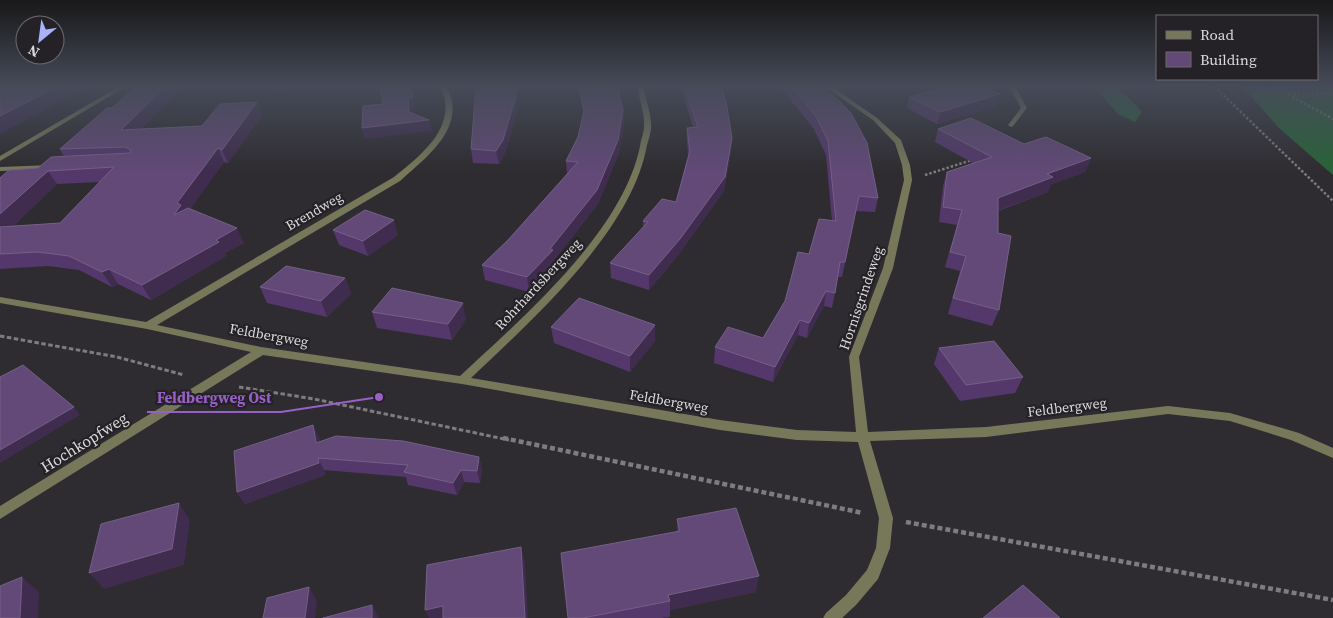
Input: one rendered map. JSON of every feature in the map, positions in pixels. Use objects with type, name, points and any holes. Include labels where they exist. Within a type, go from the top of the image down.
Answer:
[{"type":"street","points":[[0,159],[75,115]]},
{"type":"street","name":"Brendweg","points":[[147,326],[397,179],[429,151],[447,125],[449,115]]},
{"type":"street","name":"Rohrhardsbergweg","points":[[462,380],[566,278],[604,232],[625,197],[644,156],[648,125],[647,115]]},
{"type":"street","name":"Hornisgrindeweg","points":[[831,618],[851,600],[873,574],[884,548],[886,518],[864,437],[854,357],[888,268],[908,180],[906,165],[898,142],[869,115]]},
{"type":"street","points":[[1011,125],[1019,115]]},
{"type":"street","points":[[0,169],[57,167]]},
{"type":"street","name":"Feldbergweg","points":[[0,300],[147,326],[261,351],[462,380],[720,425],[798,435],[864,437],[986,432],[1168,410],[1230,416],[1295,436],[1333,453]]},
{"type":"street","name":"Hochkopfweg","points":[[0,513],[261,351]]},
{"type":"path","points":[[1244,115],[1333,201]]},
{"type":"path","points":[[908,180],[972,160]]},
{"type":"path","points":[[0,336],[117,356],[212,383],[314,399],[886,518],[1333,600]]},
{"type":"green space","points":[[1120,115],[1140,115],[1135,122]]},
{"type":"green space","points":[[1267,115],[1333,115],[1333,175],[1279,128]]},
{"type":"building","points":[[99,115],[137,115],[121,130],[202,126],[211,115],[248,115],[222,150],[218,148],[177,203],[181,205],[174,215],[188,208],[237,228],[216,240],[219,242],[142,285],[109,269],[102,272],[69,256],[38,252],[0,254],[0,227],[60,223],[114,167],[48,171],[0,214],[0,178],[9,170],[38,168],[51,157],[130,153],[131,150],[125,147],[60,149]]},
{"type":"building","points":[[363,115],[416,115],[429,120],[362,128]]},
{"type":"building","points":[[474,115],[510,115],[503,140],[496,151],[471,149]]},
{"type":"building","points":[[583,115],[622,115],[618,140],[597,190],[550,249],[553,250],[527,277],[482,265],[508,240],[578,162],[566,161],[578,137]]},
{"type":"building","points":[[694,115],[728,115],[732,138],[725,177],[680,239],[649,275],[610,263],[648,222],[643,221],[662,199],[676,202],[690,151],[687,128],[698,127]]},
{"type":"building","points":[[815,115],[852,115],[867,143],[878,198],[859,196],[845,262],[840,262],[835,293],[826,291],[809,323],[800,320],[775,367],[715,347],[728,327],[763,338],[785,301],[798,252],[809,254],[819,219],[836,221],[828,141]]},
{"type":"building","points":[[971,118],[1024,144],[1046,137],[1091,158],[1047,174],[1053,177],[998,198],[998,233],[1011,236],[999,310],[953,298],[966,256],[950,252],[962,210],[943,207],[947,172],[992,157],[938,129]]},
{"type":"building","points":[[365,210],[394,220],[363,241],[333,230]]},
{"type":"building","points":[[286,266],[345,278],[321,301],[260,287]]},
{"type":"building","points":[[392,288],[463,303],[448,324],[372,312]]},
{"type":"building","points":[[579,298],[655,325],[630,356],[551,327]]},
{"type":"building","points":[[994,341],[1023,377],[966,385],[939,348]]},
{"type":"building","points":[[23,365],[74,407],[0,450],[0,377]]},
{"type":"building","points":[[313,425],[316,443],[336,436],[403,441],[479,457],[477,471],[461,470],[453,483],[404,472],[408,465],[318,458],[319,463],[237,492],[234,451]]},
{"type":"building","points":[[179,503],[172,549],[89,573],[101,524]]},
{"type":"building","points":[[736,508],[759,576],[668,595],[670,601],[583,618],[568,618],[561,553],[680,531],[677,519]]},
{"type":"building","points":[[521,547],[525,618],[443,618],[443,606],[425,610],[427,565]]},
{"type":"building","points":[[22,577],[20,618],[0,618],[0,586]]},
{"type":"building","points":[[1023,585],[1060,618],[983,618]]},
{"type":"building","points":[[309,587],[305,618],[263,618],[267,598]]},
{"type":"building","points":[[372,605],[372,618],[323,618]]},
{"type":"place","name":"Feldbergweg Ost","points":[[379,397]]}]
